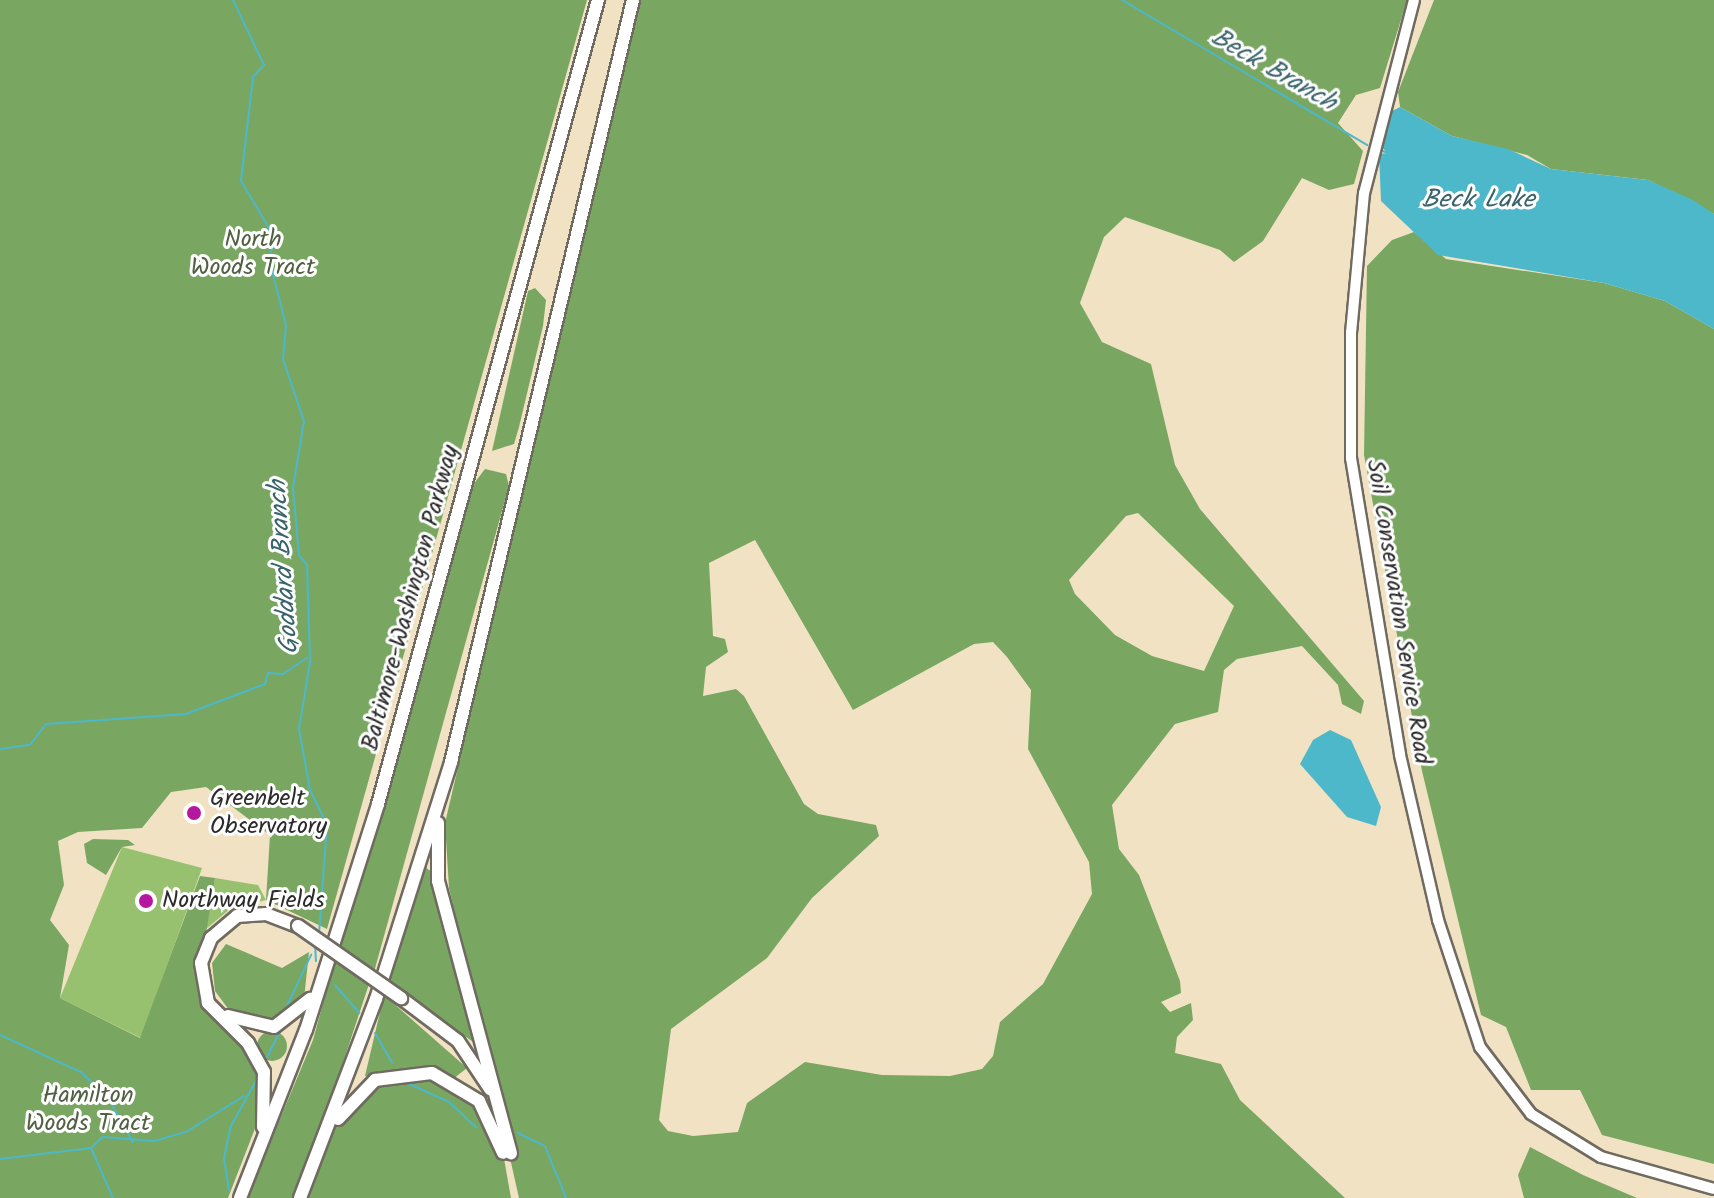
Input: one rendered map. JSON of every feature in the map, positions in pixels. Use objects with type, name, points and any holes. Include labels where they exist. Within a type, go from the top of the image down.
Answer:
[{"type":"highway","name":"Baltimore-Washington Parkway","points":[[240,1198],[327,963],[598,0]]},
{"type":"highway","points":[[318,1161],[451,762],[633,0]]},
{"type":"highway","points":[[451,762],[436,866],[507,1153]]},
{"type":"highway","points":[[261,1146],[264,1072],[248,1043],[208,1003],[201,963],[224,924],[244,913],[266,914],[298,926],[440,1027],[486,1093],[507,1153]]},
{"type":"highway","points":[[266,914],[228,928],[209,955],[210,990],[231,1019],[256,1028],[291,1020],[306,1007],[327,963]]},
{"type":"highway","points":[[300,1198],[352,1098],[375,1080],[411,1071],[467,1089],[489,1116],[507,1153]]},
{"type":"main road","name":"Soil Conservation Service Road","points":[[1414,0],[1362,208],[1351,332],[1353,482],[1403,770],[1454,978],[1480,1047],[1531,1114],[1601,1157],[1714,1189]]},
{"type":"green space","name":"North Woods Tract","points":[[0,0],[587,0],[327,929],[266,900],[270,835],[206,787],[171,792],[142,828],[78,832],[58,841],[64,885],[50,920],[69,945],[60,998],[140,1038],[200,876],[215,878],[197,989],[259,1068],[261,1113],[228,1198],[0,1198]]},
{"type":"green space","points":[[638,0],[1407,0],[1380,88],[1356,95],[1338,123],[1363,151],[1354,184],[1329,190],[1302,178],[1263,241],[1234,262],[1220,250],[1125,217],[1104,237],[1080,303],[1102,342],[1151,364],[1175,465],[1200,509],[1364,701],[1361,714],[1342,704],[1338,685],[1302,646],[1237,659],[1224,670],[1218,712],[1175,724],[1112,805],[1119,849],[1139,875],[1180,981],[1181,993],[1161,1002],[1170,1012],[1191,1003],[1193,1020],[1177,1037],[1175,1053],[1221,1064],[1240,1100],[1345,1198],[519,1198],[449,888],[445,823]],"holes":[[[1138,513],[1234,606],[1204,671],[1152,656],[1115,635],[1075,594],[1069,580],[1126,516]],[[755,540],[853,710],[974,644],[993,642],[1031,690],[1028,749],[1089,862],[1092,894],[1043,984],[1000,1022],[993,1056],[982,1069],[950,1076],[882,1075],[805,1062],[747,1103],[738,1132],[693,1136],[668,1131],[659,1120],[671,1029],[767,958],[812,898],[879,836],[876,825],[818,814],[804,804],[744,696],[736,689],[703,696],[706,667],[728,652],[725,639],[713,636],[709,563]]]},
{"type":"green space","points":[[1434,0],[1714,0],[1714,214],[1648,180],[1551,169],[1527,155],[1452,136],[1400,107],[1398,92]]},
{"type":"green space","points":[[1414,232],[1446,259],[1604,283],[1665,301],[1714,329],[1714,1164],[1602,1135],[1580,1090],[1531,1090],[1506,1027],[1481,1015],[1422,771],[1364,455],[1367,266],[1392,240]]},
{"type":"green space","points":[[535,288],[546,300],[543,326],[519,427],[514,444],[492,451],[528,291]]},
{"type":"green space","points":[[485,469],[506,474],[509,486],[374,972],[339,948],[469,490]]},
{"type":"green space","points":[[93,839],[128,840],[135,845],[122,847],[106,875],[87,863],[84,844]]},
{"type":"green space","points":[[122,847],[202,868],[141,1038],[60,998]]},
{"type":"green space","points":[[425,867],[432,872],[480,1047],[389,981]]},
{"type":"green space","points":[[215,878],[258,885],[266,900],[230,909],[206,929]]},
{"type":"green space","points":[[226,944],[282,968],[309,952],[304,999],[275,1020],[229,1010],[215,991],[212,963]]},
{"type":"green space","points":[[335,960],[369,984],[329,1105],[320,1158],[339,1117],[380,1077],[365,1076],[384,995],[467,1068],[453,1079],[467,1089],[503,1153],[511,1198],[247,1198],[313,1040]]},
{"type":"green space","points":[[272,1031],[278,1032],[286,1040],[286,1052],[278,1060],[272,1061],[266,1060],[258,1052],[257,1046],[258,1040],[266,1032]]},
{"type":"green space","points":[[1530,1147],[1583,1175],[1637,1198],[1524,1198],[1518,1175]]},
{"type":"water","name":"Beck Lake","points":[[1400,107],[1452,136],[1508,149],[1551,169],[1648,180],[1693,200],[1714,214],[1714,329],[1665,301],[1604,283],[1438,255],[1381,201],[1379,154],[1387,153],[1381,146],[1390,112]]},
{"type":"water","points":[[1330,730],[1351,740],[1381,807],[1376,826],[1347,817],[1300,764],[1313,740]]},
{"type":"waterway","name":"Goddard Branch","points":[[233,0],[264,65],[253,77],[241,181],[275,238],[269,259],[286,325],[283,359],[304,421],[293,488],[299,555],[307,565],[310,662],[299,729],[310,790],[327,825],[319,934]]},
{"type":"waterway","name":"Beck Branch","points":[[1122,0],[1367,145]]},
{"type":"waterway","name":"Beck Branch","points":[[1380,150],[1388,153]]},
{"type":"waterway","points":[[0,749],[30,745],[46,724],[186,714],[265,684],[268,673],[283,674],[307,658]]},
{"type":"waterway","name":"Goddard Branch","points":[[315,943],[316,961]]},
{"type":"waterway","points":[[286,1008],[311,955]]},
{"type":"waterway","points":[[335,985],[359,1013]]},
{"type":"waterway","points":[[267,1057],[279,1033]]},
{"type":"waterway","points":[[375,1033],[392,1063]]},
{"type":"waterway","points":[[0,1035],[81,1072],[110,1101],[133,1142]]},
{"type":"waterway","points":[[229,1190],[224,1158],[231,1126],[258,1077]]},
{"type":"waterway","points":[[405,1082],[449,1102],[476,1127]]},
{"type":"waterway","points":[[0,1159],[91,1148],[103,1137],[154,1141],[186,1132],[244,1096]]},
{"type":"waterway","points":[[518,1133],[545,1146],[566,1198]]},
{"type":"waterway","points":[[91,1148],[113,1198]]},
{"type":"place","name":"Greenbelt Observatory","points":[[194,813]]},
{"type":"place","name":"Northway Fields","points":[[146,901]]},
{"type":"park label","name":"Hamilton Woods Tract","points":[[88,1110]]}]
